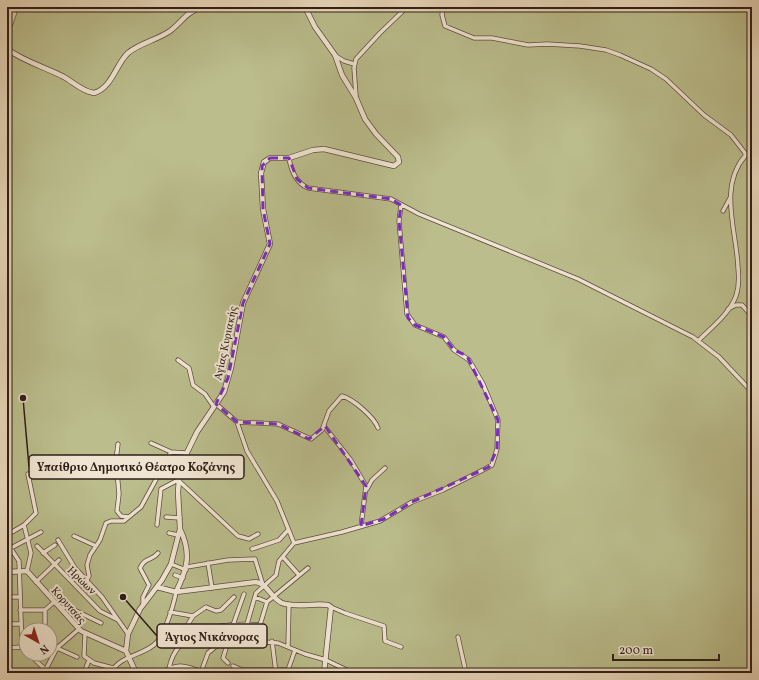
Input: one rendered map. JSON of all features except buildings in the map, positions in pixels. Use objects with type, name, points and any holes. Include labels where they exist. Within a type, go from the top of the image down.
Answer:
[{"type":"street","points":[[7,49],[30,63],[64,77],[87,91],[94,92],[107,84],[124,58],[132,50],[165,34],[187,14],[202,7]]},
{"type":"street","points":[[305,7],[315,27],[335,55],[342,75],[356,98]]},
{"type":"street","points":[[335,55],[344,61],[354,64],[376,36],[407,7]]},
{"type":"street","points":[[443,7],[442,15],[445,26],[472,38],[492,38],[528,45],[564,45],[606,50],[656,72],[704,115],[731,136],[743,149],[745,156],[737,166],[731,196],[731,214],[738,250],[739,277],[735,297],[727,310],[699,340]]},
{"type":"street","name":"Αγίας Κυριακής","points":[[126,651],[128,634],[143,605],[157,587],[170,564],[180,533],[178,480],[180,467],[197,432],[224,392],[243,303],[270,244],[263,209],[262,166],[267,159],[270,158],[289,158],[313,150],[324,149],[394,166],[398,164],[398,157],[365,120],[356,98],[354,64]]},
{"type":"street","points":[[289,158],[297,179],[308,188],[387,198],[419,214],[578,279],[656,317],[699,340],[752,392]]},
{"type":"street","points":[[723,210],[731,196]]},
{"type":"street","points":[[255,639],[247,624],[255,597],[263,585],[276,575],[278,562],[294,543],[384,519],[412,502],[443,490],[485,470],[492,465],[497,450],[498,430],[496,416],[483,384],[469,360],[454,350],[444,337],[415,324],[406,314],[399,221],[401,205]]},
{"type":"street","points":[[727,310],[736,305],[742,305],[752,316]]},
{"type":"street","points":[[178,360],[189,368],[193,385],[237,422],[249,456],[275,497],[294,543]]},
{"type":"street","points":[[237,422],[278,424],[311,439],[324,426],[328,411],[342,396],[349,399],[379,426]]},
{"type":"street","points":[[324,426],[353,463],[366,490]]},
{"type":"street","points":[[151,443],[170,452],[186,453]]},
{"type":"street","points":[[118,444],[116,460],[119,494],[117,511],[121,516],[129,516]]},
{"type":"street","points":[[87,580],[89,576],[88,560],[106,523],[124,520],[144,502],[170,452]]},
{"type":"street","points":[[360,526],[366,490],[372,480],[385,468]]},
{"type":"street","points":[[7,535],[24,525],[36,512],[28,474]]},
{"type":"street","points":[[157,525],[160,491],[163,487],[178,480],[238,536],[249,539],[258,534]]},
{"type":"street","points":[[166,518],[180,518]]},
{"type":"street","points":[[7,572],[27,571],[31,553],[29,539],[24,525]]},
{"type":"street","points":[[252,550],[279,540],[288,530]]},
{"type":"street","points":[[11,548],[41,532]]},
{"type":"street","points":[[111,673],[114,668],[129,657],[158,641],[186,569],[187,556],[180,533],[169,533]]},
{"type":"street","points":[[74,536],[96,546]]},
{"type":"street","points":[[58,540],[75,568],[87,580],[119,620],[128,634]]},
{"type":"street","points":[[7,543],[19,561],[21,622]]},
{"type":"street","points":[[43,553],[55,545]]},
{"type":"street","name":"Ηρώων","points":[[37,546],[100,611],[119,620]]},
{"type":"street","points":[[143,605],[143,597],[149,584],[140,568],[146,559],[155,556],[158,553]]},
{"type":"street","points":[[283,557],[299,575]]},
{"type":"street","points":[[170,564],[186,569],[208,563],[255,559],[263,585]]},
{"type":"street","points":[[36,582],[59,560]]},
{"type":"street","points":[[208,563],[212,588]]},
{"type":"street","points":[[169,669],[171,659],[176,651],[195,634],[212,627],[247,624],[260,626],[267,602],[308,568]]},
{"type":"street","name":"Κορυτσάς","points":[[27,571],[85,634],[126,651]]},
{"type":"street","points":[[175,575],[183,578]]},
{"type":"street","points":[[157,587],[176,592],[256,582],[263,585],[282,603],[316,604],[331,607],[382,625],[385,628],[385,641],[401,647]]},
{"type":"street","points":[[234,625],[244,594]]},
{"type":"street","points":[[7,597],[20,597]]},
{"type":"street","points":[[158,641],[162,643],[167,641],[187,626],[194,616],[206,607],[216,611],[221,610],[234,597]]},
{"type":"street","points":[[255,597],[267,602]]},
{"type":"street","points":[[20,610],[45,610],[54,602]]},
{"type":"street","points":[[288,646],[289,604]]},
{"type":"street","points":[[59,607],[70,608],[101,623]]},
{"type":"street","points":[[324,673],[331,607]]},
{"type":"street","points":[[45,610],[45,622]]},
{"type":"street","points":[[170,612],[194,616]]},
{"type":"street","points":[[7,624],[18,624]]},
{"type":"street","points":[[58,647],[79,629]]},
{"type":"street","points":[[85,634],[84,656],[89,660],[114,668]]},
{"type":"street","points":[[458,637],[466,673]]},
{"type":"street","points":[[272,641],[275,672]]},
{"type":"street","points":[[162,673],[169,669],[182,666],[202,673],[208,653],[220,643],[272,641],[326,660],[348,672],[353,673]]},
{"type":"street","points":[[228,642],[222,658],[228,663]]},
{"type":"street","points":[[7,648],[18,647]]},
{"type":"street","points":[[58,648],[77,657]]},
{"type":"street","points":[[288,670],[295,650]]},
{"type":"street","points":[[126,651],[136,673]]},
{"type":"street","points":[[84,673],[89,660]]},
{"type":"street","points":[[37,662],[49,673]]},
{"type":"street","points":[[45,671],[50,662]]},
{"type":"street","points":[[233,666],[242,670],[275,672],[288,670],[294,673]]},
{"type":"highlighted area","points":[[270,158],[289,158],[297,179],[308,188],[391,199],[401,205],[399,221],[408,318],[415,325],[444,337],[454,350],[467,356],[498,420],[497,449],[489,467],[412,502],[384,519],[361,526],[366,486],[325,426],[309,439],[278,424],[237,422],[216,404],[228,378],[243,303],[270,244],[263,209],[262,166]]},
{"type":"green space","points":[[19,7],[752,7],[752,673],[7,673],[7,41]]},
{"type":"place","name":"Υπαίθριο Δημοτικό Θέατρο Κοζάνης","points":[[23,398]]},
{"type":"place","name":"Άγιος Νικάνορας","points":[[123,597]]}]
